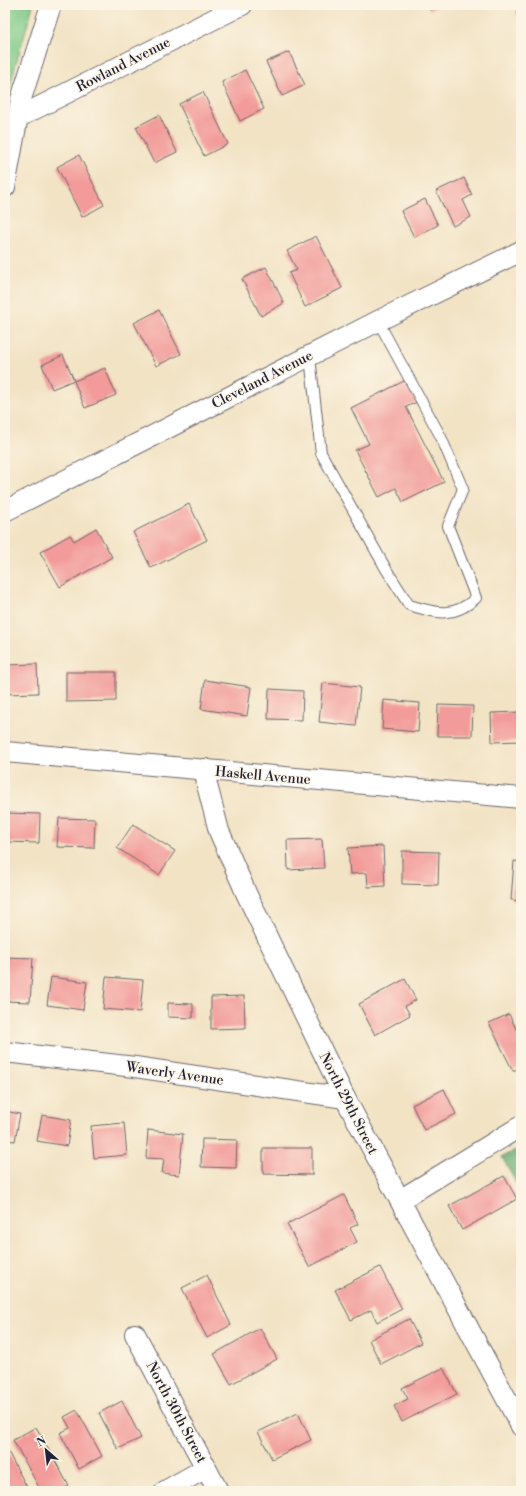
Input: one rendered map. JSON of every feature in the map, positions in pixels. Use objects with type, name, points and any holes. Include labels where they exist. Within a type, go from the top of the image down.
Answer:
[{"type":"street","points":[[5,187],[11,121],[23,92],[51,5]]},
{"type":"street","name":"Rowland Avenue","points":[[11,121],[242,5]]},
{"type":"street","name":"Cleveland Avenue","points":[[5,511],[306,357],[521,251]]},
{"type":"street","name":"Haskell Avenue","points":[[5,752],[521,798]]},
{"type":"street","name":"North 29th Street","points":[[204,769],[219,831],[247,895],[345,1098],[521,1426]]},
{"type":"street","name":"Waverly Avenue","points":[[5,1052],[135,1067],[345,1098]]},
{"type":"street","points":[[400,1200],[521,1126]]},
{"type":"street","name":"North 30th Street","points":[[135,1334],[218,1491]]},
{"type":"street","points":[[165,1491],[206,1468]]},
{"type":"lane","points":[[306,357],[311,366],[320,452],[390,575],[409,605],[432,612],[451,612],[466,606],[476,598],[448,526],[463,489],[441,437],[378,321]]},
{"type":"green space","points":[[5,5],[33,5],[5,102]]},
{"type":"green space","points":[[521,1147],[521,1192],[502,1157]]},
{"type":"building","points":[[427,5],[440,5],[430,10]]},
{"type":"building","points":[[521,10],[521,23],[516,12]]},
{"type":"building","points":[[289,52],[305,85],[282,96],[266,62]]},
{"type":"building","points":[[245,70],[264,109],[240,121],[222,82]]},
{"type":"building","points":[[203,92],[228,144],[204,156],[179,104]]},
{"type":"building","points":[[159,115],[177,152],[154,163],[136,127]]},
{"type":"building","points":[[79,155],[104,205],[82,217],[57,167]]},
{"type":"building","points":[[464,178],[472,195],[463,200],[471,217],[453,226],[436,191]]},
{"type":"building","points":[[425,199],[438,225],[414,237],[401,211]]},
{"type":"building","points":[[316,236],[342,288],[305,307],[289,273],[297,270],[287,251]]},
{"type":"building","points":[[266,267],[284,303],[261,316],[242,279]]},
{"type":"building","points":[[159,310],[181,354],[156,366],[134,323]]},
{"type":"building","points":[[63,355],[74,380],[52,389],[42,365]]},
{"type":"building","points":[[105,368],[116,395],[85,408],[74,381]]},
{"type":"building","points":[[406,380],[417,402],[406,407],[444,482],[403,502],[396,488],[379,497],[355,450],[369,444],[351,408]]},
{"type":"building","points":[[189,504],[207,540],[151,568],[133,532]]},
{"type":"building","points":[[96,528],[112,557],[60,587],[40,552],[70,535],[74,541]]},
{"type":"building","points":[[37,664],[38,693],[5,694],[5,665]]},
{"type":"building","points":[[66,672],[116,672],[116,701],[66,702]]},
{"type":"building","points":[[205,680],[251,687],[247,716],[201,709]]},
{"type":"building","points":[[323,683],[360,687],[356,726],[319,722]]},
{"type":"building","points":[[269,689],[303,691],[302,720],[268,719]]},
{"type":"building","points":[[384,700],[420,703],[418,732],[382,729]]},
{"type":"building","points":[[438,705],[473,706],[472,736],[437,736]]},
{"type":"building","points":[[521,712],[521,741],[492,742],[491,713]]},
{"type":"building","points":[[5,813],[40,814],[39,843],[5,842]]},
{"type":"building","points":[[59,818],[95,819],[94,848],[57,847]]},
{"type":"building","points":[[133,824],[175,851],[159,875],[117,848]]},
{"type":"building","points":[[322,839],[324,868],[288,870],[287,840]]},
{"type":"building","points":[[383,846],[385,886],[368,887],[367,873],[350,874],[348,848]]},
{"type":"building","points":[[402,851],[439,852],[438,885],[402,884]]},
{"type":"building","points":[[514,861],[521,862],[521,901],[511,900]]},
{"type":"building","points":[[5,957],[33,958],[30,1002],[5,1001]]},
{"type":"building","points":[[51,977],[87,982],[83,1010],[47,1005]]},
{"type":"building","points":[[106,977],[143,980],[140,1012],[103,1009]]},
{"type":"building","points":[[405,979],[416,1000],[405,1006],[410,1015],[375,1035],[359,1004]]},
{"type":"building","points":[[244,996],[245,1028],[211,1029],[211,997]]},
{"type":"building","points":[[168,1003],[193,1004],[193,1018],[168,1017]]},
{"type":"building","points":[[509,1014],[516,1029],[521,1026],[521,1067],[513,1071],[489,1023]]},
{"type":"building","points":[[444,1089],[456,1114],[424,1130],[412,1105]]},
{"type":"building","points":[[5,1111],[20,1114],[15,1141],[5,1140]]},
{"type":"building","points":[[42,1115],[71,1120],[67,1146],[37,1141]]},
{"type":"building","points":[[124,1123],[127,1155],[94,1158],[91,1126]]},
{"type":"building","points":[[148,1130],[183,1134],[179,1175],[162,1173],[164,1159],[146,1158]]},
{"type":"building","points":[[202,1139],[237,1140],[236,1168],[201,1167]]},
{"type":"building","points":[[263,1148],[312,1148],[312,1175],[263,1174]]},
{"type":"building","points":[[504,1176],[517,1199],[462,1230],[449,1206]]},
{"type":"building","points":[[344,1195],[358,1224],[350,1228],[357,1242],[309,1267],[287,1224]]},
{"type":"building","points":[[380,1267],[402,1309],[377,1322],[371,1310],[351,1320],[335,1290]]},
{"type":"building","points":[[207,1275],[231,1325],[207,1338],[182,1288]]},
{"type":"building","points":[[409,1319],[421,1343],[381,1364],[369,1340]]},
{"type":"building","points":[[260,1328],[277,1359],[231,1384],[214,1354]]},
{"type":"building","points":[[443,1368],[457,1394],[402,1422],[394,1406],[408,1399],[402,1388]]},
{"type":"building","points":[[122,1401],[141,1438],[118,1449],[99,1413]]},
{"type":"building","points":[[77,1410],[102,1456],[79,1469],[60,1433],[70,1428],[64,1417]]},
{"type":"building","points":[[298,1413],[311,1440],[272,1459],[258,1432]]},
{"type":"building","points":[[36,1427],[69,1486],[60,1491],[41,1491],[13,1440]]},
{"type":"building","points":[[7,1450],[29,1491],[5,1491],[5,1451]]}]
